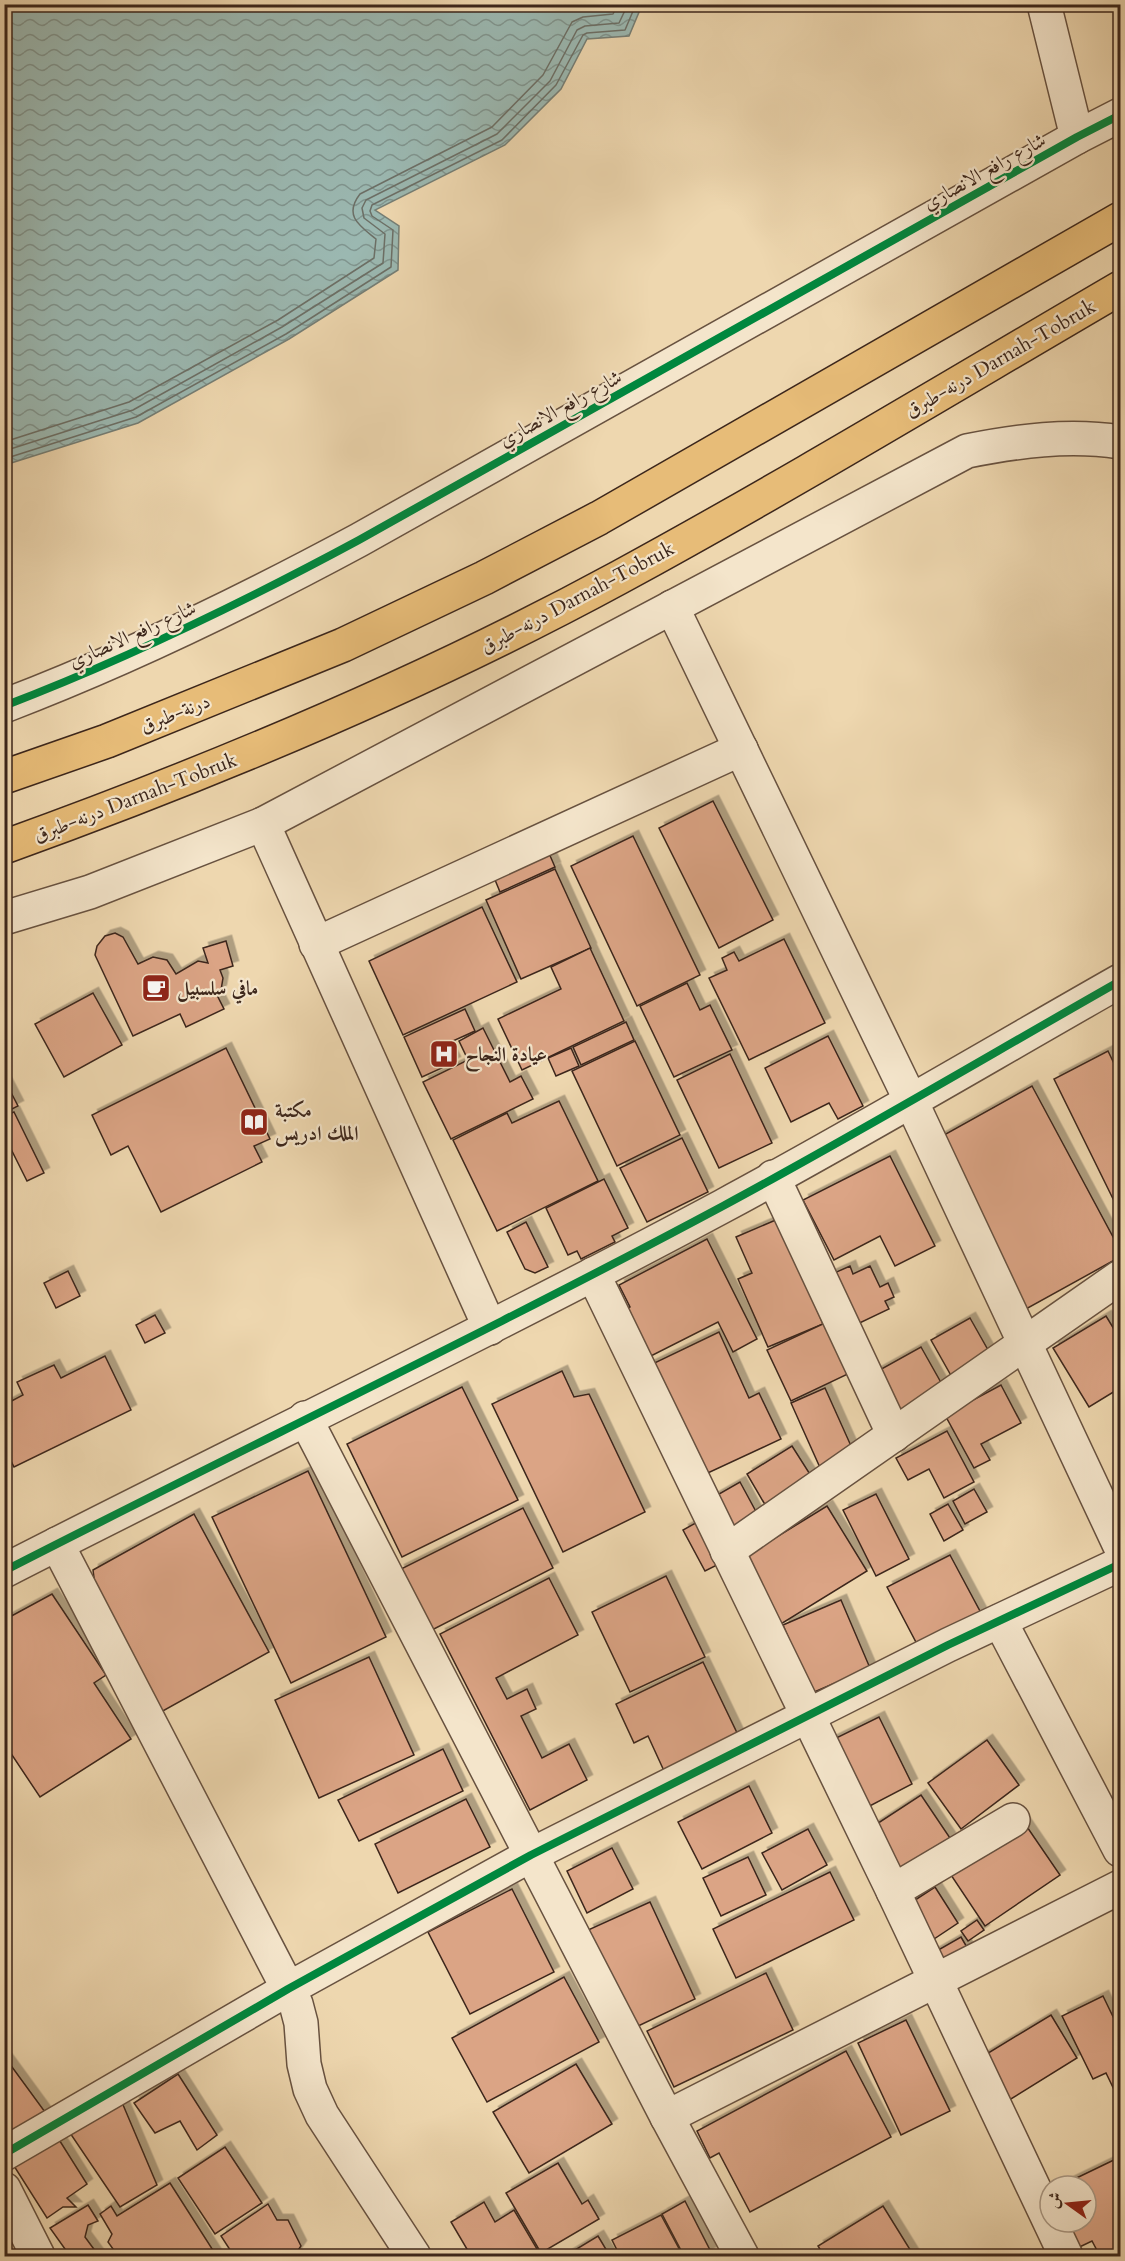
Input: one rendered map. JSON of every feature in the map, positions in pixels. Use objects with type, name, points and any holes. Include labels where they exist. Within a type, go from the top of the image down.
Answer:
[{"type":"highway","name":"درنة-طبرق","points":[[4,777],[107,741],[343,645],[484,578],[599,518],[1120,219]]},
{"type":"highway","name":"درنه-طبرق Darnah-Tobruk","points":[[4,847],[123,804],[256,751],[496,640],[619,577],[1120,288]]},
{"type":"street","points":[[1044,4],[1077,137]]},
{"type":"street","name":"شارع رافع الانصاري","points":[[4,706],[146,647],[264,591],[1120,115]]},
{"type":"street","points":[[1060,438],[1120,419]]},
{"type":"street","points":[[4,918],[90,892],[263,824],[967,451],[1013,442],[1060,438],[1120,442]]},
{"type":"street","points":[[672,607],[910,1101],[1120,1546]]},
{"type":"street","points":[[316,944],[741,749]]},
{"type":"street","points":[[263,824],[490,1328]]},
{"type":"street","points":[[4,1570],[305,1418],[490,1328],[593,1274],[910,1101],[1120,981]]},
{"type":"street","points":[[773,1177],[894,1435]]},
{"type":"street","points":[[593,1274],[936,1980],[1066,2256]]},
{"type":"street","points":[[728,1551],[1120,1277]]},
{"type":"street","points":[[305,1418],[667,2117],[742,2256]]},
{"type":"street","points":[[57,1544],[296,2004],[301,2024],[304,2064],[310,2089],[322,2115],[414,2256]]},
{"type":"street","points":[[4,2154],[288,1989],[531,1855],[807,1716],[1120,1564]]},
{"type":"street","points":[[1000,1621],[1120,1850]]},
{"type":"street","points":[[892,1891],[1013,1820]]},
{"type":"street","points":[[667,2117],[1120,1887]]},
{"type":"street","points":[[4,2189],[38,2256]]},
{"type":"water","points":[[5,4],[642,5],[629,36],[587,39],[561,89],[505,145],[375,210],[399,226],[398,270],[289,339],[138,423],[5,465]]},
{"type":"building","points":[[713,801],[773,920],[719,948],[659,828]]},
{"type":"building","points":[[633,836],[700,975],[637,1006],[571,866]]},
{"type":"building","points":[[548,851],[555,867],[500,892],[493,875]]},
{"type":"building","points":[[555,869],[591,948],[521,979],[486,900]]},
{"type":"building","points":[[482,907],[517,982],[403,1035],[369,961]]},
{"type":"building","points":[[115,933],[123,937],[138,964],[153,957],[167,960],[176,974],[198,961],[208,963],[203,948],[226,941],[233,966],[220,970],[223,978],[221,990],[217,995],[224,1009],[186,1027],[180,1014],[133,1036],[95,955],[97,946],[105,936]]},
{"type":"building","points":[[784,939],[825,1023],[749,1060],[709,978],[727,970],[722,958],[734,952],[739,961]]},
{"type":"building","points":[[590,948],[624,1021],[522,1070],[498,1019],[561,989],[551,967]]},
{"type":"building","points":[[687,983],[700,1010],[710,1005],[732,1050],[674,1077],[640,1006]]},
{"type":"building","points":[[93,993],[122,1045],[64,1077],[35,1024]]},
{"type":"building","points":[[465,1009],[475,1031],[446,1044],[455,1062],[422,1077],[404,1037]]},
{"type":"building","points":[[626,1022],[634,1040],[581,1065],[573,1047]]},
{"type":"building","points":[[483,1028],[510,1082],[521,1076],[533,1099],[451,1139],[423,1082],[468,1060],[459,1041]]},
{"type":"building","points":[[828,1036],[863,1106],[838,1119],[829,1103],[791,1122],[765,1068]]},
{"type":"building","points":[[635,1041],[680,1135],[617,1166],[572,1071]]},
{"type":"building","points":[[226,1048],[270,1139],[254,1146],[262,1162],[161,1212],[128,1146],[111,1155],[92,1115]]},
{"type":"building","points":[[571,1048],[579,1066],[556,1076],[548,1058]]},
{"type":"building","points":[[1108,1051],[1120,1076],[1120,1213],[1054,1079]]},
{"type":"building","points":[[730,1054],[772,1143],[719,1168],[677,1080]]},
{"type":"building","points":[[4,1079],[18,1106],[4,1113]]},
{"type":"building","points":[[1032,1086],[1120,1250],[1120,1257],[1026,1309],[935,1140]]},
{"type":"building","points":[[559,1101],[598,1181],[497,1231],[453,1140],[507,1113],[512,1123]]},
{"type":"building","points":[[14,1112],[44,1173],[27,1181],[4,1135],[4,1116]]},
{"type":"building","points":[[682,1138],[708,1192],[647,1222],[620,1168]]},
{"type":"building","points":[[890,1156],[935,1246],[895,1266],[880,1236],[834,1260],[803,1200]]},
{"type":"building","points":[[604,1179],[628,1228],[612,1236],[615,1242],[581,1259],[577,1251],[568,1255],[546,1208]]},
{"type":"building","points":[[778,1219],[823,1324],[768,1347],[738,1279],[752,1273],[736,1237]]},
{"type":"building","points":[[526,1222],[548,1267],[535,1273],[525,1269],[507,1232]]},
{"type":"building","points":[[707,1239],[757,1339],[733,1352],[718,1322],[641,1361],[617,1314],[630,1307],[619,1285]]},
{"type":"building","points":[[850,1266],[853,1274],[870,1266],[880,1287],[888,1283],[894,1297],[885,1301],[889,1309],[847,1329],[823,1278]]},
{"type":"building","points":[[68,1271],[80,1296],[56,1308],[44,1283]]},
{"type":"building","points":[[155,1315],[165,1333],[145,1343],[136,1325]]},
{"type":"building","points":[[1106,1316],[1120,1339],[1120,1388],[1089,1407],[1053,1348]]},
{"type":"building","points":[[970,1318],[992,1357],[953,1379],[931,1340]]},
{"type":"building","points":[[827,1322],[850,1373],[791,1401],[767,1350]]},
{"type":"building","points":[[719,1332],[749,1398],[759,1393],[781,1439],[697,1478],[646,1367]]},
{"type":"building","points":[[921,1347],[948,1395],[903,1420],[876,1372]]},
{"type":"building","points":[[105,1356],[131,1410],[14,1467],[4,1447],[4,1405],[23,1395],[17,1382],[54,1365],[61,1378]]},
{"type":"building","points":[[562,1371],[574,1397],[589,1394],[645,1512],[563,1552],[492,1404]]},
{"type":"building","points":[[1001,1385],[1021,1423],[981,1444],[990,1460],[974,1468],[945,1415]]},
{"type":"building","points":[[462,1387],[518,1500],[402,1557],[347,1444]]},
{"type":"building","points":[[825,1388],[856,1457],[822,1472],[791,1403]]},
{"type":"building","points":[[947,1431],[974,1482],[944,1498],[929,1469],[908,1480],[896,1458]]},
{"type":"building","points":[[792,1446],[813,1479],[767,1508],[747,1474]]},
{"type":"building","points":[[308,1471],[386,1637],[291,1683],[212,1517]]},
{"type":"building","points":[[740,1482],[760,1519],[733,1534],[712,1498]]},
{"type":"building","points":[[974,1489],[987,1512],[965,1524],[953,1501]]},
{"type":"building","points":[[876,1494],[909,1559],[876,1576],[843,1510]]},
{"type":"building","points":[[948,1504],[963,1530],[944,1541],[930,1514]]},
{"type":"building","points":[[827,1506],[867,1571],[776,1627],[736,1562]]},
{"type":"building","points":[[523,1508],[553,1568],[430,1631],[399,1570]]},
{"type":"building","points":[[194,1514],[269,1652],[161,1712],[96,1593],[93,1570]]},
{"type":"building","points":[[701,1520],[723,1562],[705,1571],[683,1530]]},
{"type":"building","points":[[950,1555],[981,1613],[918,1646],[887,1587]]},
{"type":"building","points":[[666,1576],[705,1657],[630,1692],[592,1612]]},
{"type":"building","points":[[549,1578],[578,1635],[496,1678],[507,1699],[527,1689],[536,1709],[521,1716],[542,1758],[569,1744],[587,1780],[530,1810],[440,1634]]},
{"type":"building","points":[[52,1594],[106,1675],[94,1683],[131,1739],[40,1797],[4,1743],[4,1620]]},
{"type":"building","points":[[841,1600],[870,1668],[812,1693],[783,1625]]},
{"type":"building","points":[[369,1657],[414,1755],[319,1798],[275,1700]]},
{"type":"building","points":[[703,1662],[739,1737],[665,1773],[648,1736],[634,1743],[616,1704]]},
{"type":"building","points":[[879,1717],[912,1784],[864,1809],[830,1741]]},
{"type":"building","points":[[987,1740],[1019,1785],[961,1829],[928,1783]]},
{"type":"building","points":[[443,1749],[463,1791],[359,1841],[338,1800]]},
{"type":"building","points":[[749,1786],[772,1833],[702,1869],[678,1822]]},
{"type":"building","points":[[921,1795],[950,1838],[897,1873],[869,1829]]},
{"type":"building","points":[[466,1799],[490,1847],[398,1893],[375,1844]]},
{"type":"building","points":[[1023,1821],[1060,1875],[985,1926],[949,1872]]},
{"type":"building","points":[[808,1829],[827,1865],[782,1890],[762,1853]]},
{"type":"building","points":[[612,1848],[633,1889],[587,1913],[567,1871]]},
{"type":"building","points":[[748,1857],[766,1895],[721,1916],[703,1878]]},
{"type":"building","points":[[830,1872],[854,1920],[736,1978],[713,1929]]},
{"type":"building","points":[[935,1887],[958,1923],[934,1939],[912,1902]]},
{"type":"building","points":[[512,1889],[554,1972],[470,2014],[428,1932]]},
{"type":"building","points":[[650,1902],[695,1999],[634,2028],[588,1930]]},
{"type":"building","points":[[977,1920],[984,1930],[968,1941],[961,1931]]},
{"type":"building","points":[[961,1937],[968,1949],[940,1965],[933,1953]]},
{"type":"building","points":[[766,1973],[793,2030],[674,2087],[647,2031]]},
{"type":"building","points":[[564,1977],[599,2042],[487,2102],[452,2038]]},
{"type":"building","points":[[1103,1996],[1118,2027],[1120,2025],[1120,2102],[1106,2073],[1093,2079],[1062,2016]]},
{"type":"building","points":[[1051,2015],[1077,2058],[1006,2102],[980,2058]]},
{"type":"building","points":[[906,2020],[950,2111],[901,2135],[858,2043]]},
{"type":"building","points":[[846,2051],[891,2137],[750,2212],[719,2153],[710,2158],[697,2131]]},
{"type":"building","points":[[4,2056],[45,2112],[4,2135]]},
{"type":"building","points":[[576,2064],[612,2124],[529,2173],[493,2112]]},
{"type":"building","points":[[178,2074],[217,2135],[197,2150],[180,2121],[155,2133],[134,2103]]},
{"type":"building","points":[[121,2100],[157,2185],[120,2207],[70,2133]]},
{"type":"building","points":[[58,2138],[87,2184],[67,2198],[76,2207],[63,2207],[47,2218],[14,2166]]},
{"type":"building","points":[[225,2147],[262,2203],[215,2234],[178,2178]]},
{"type":"building","points":[[1120,2157],[1120,2248],[1100,2256],[1092,2241],[1067,2253],[1058,2234],[1098,2234],[1098,2174],[1085,2174]]},
{"type":"building","points":[[558,2163],[582,2204],[588,2200],[599,2219],[541,2253],[506,2193]]},
{"type":"building","points":[[170,2183],[216,2255],[118,2256],[108,2242],[112,2234],[100,2214],[111,2206],[117,2216]]},
{"type":"building","points":[[685,2201],[711,2252],[702,2256],[684,2256],[662,2214]]},
{"type":"building","points":[[484,2202],[495,2222],[514,2210],[540,2254],[537,2256],[471,2256],[451,2222]]},
{"type":"building","points":[[268,2204],[277,2220],[288,2220],[301,2246],[294,2256],[234,2256],[221,2236]]},
{"type":"building","points":[[88,2205],[98,2221],[88,2225],[85,2237],[99,2256],[70,2256],[50,2228]]},
{"type":"building","points":[[883,2206],[914,2256],[864,2256],[860,2250],[849,2256],[824,2256],[818,2246]]},
{"type":"building","points":[[661,2215],[683,2256],[620,2256],[612,2240]]},
{"type":"building","points":[[598,2236],[610,2256],[565,2256]]},
{"type":"cycle path","points":[[4,706],[140,649],[316,563],[1120,115]]},
{"type":"cycle path","points":[[4,1571],[544,1299],[723,1206],[1120,981]]},
{"type":"cycle path","points":[[4,2154],[288,1989],[531,1855],[948,1645],[1120,1564]]},
{"type":"place","name":"مافي سلسبيل","points":[[156,988]]},
{"type":"place","name":"عيادة النجاح","points":[[444,1054]]},
{"type":"place","name":"مكتبة الملك ادريس","points":[[254,1122]]}]
